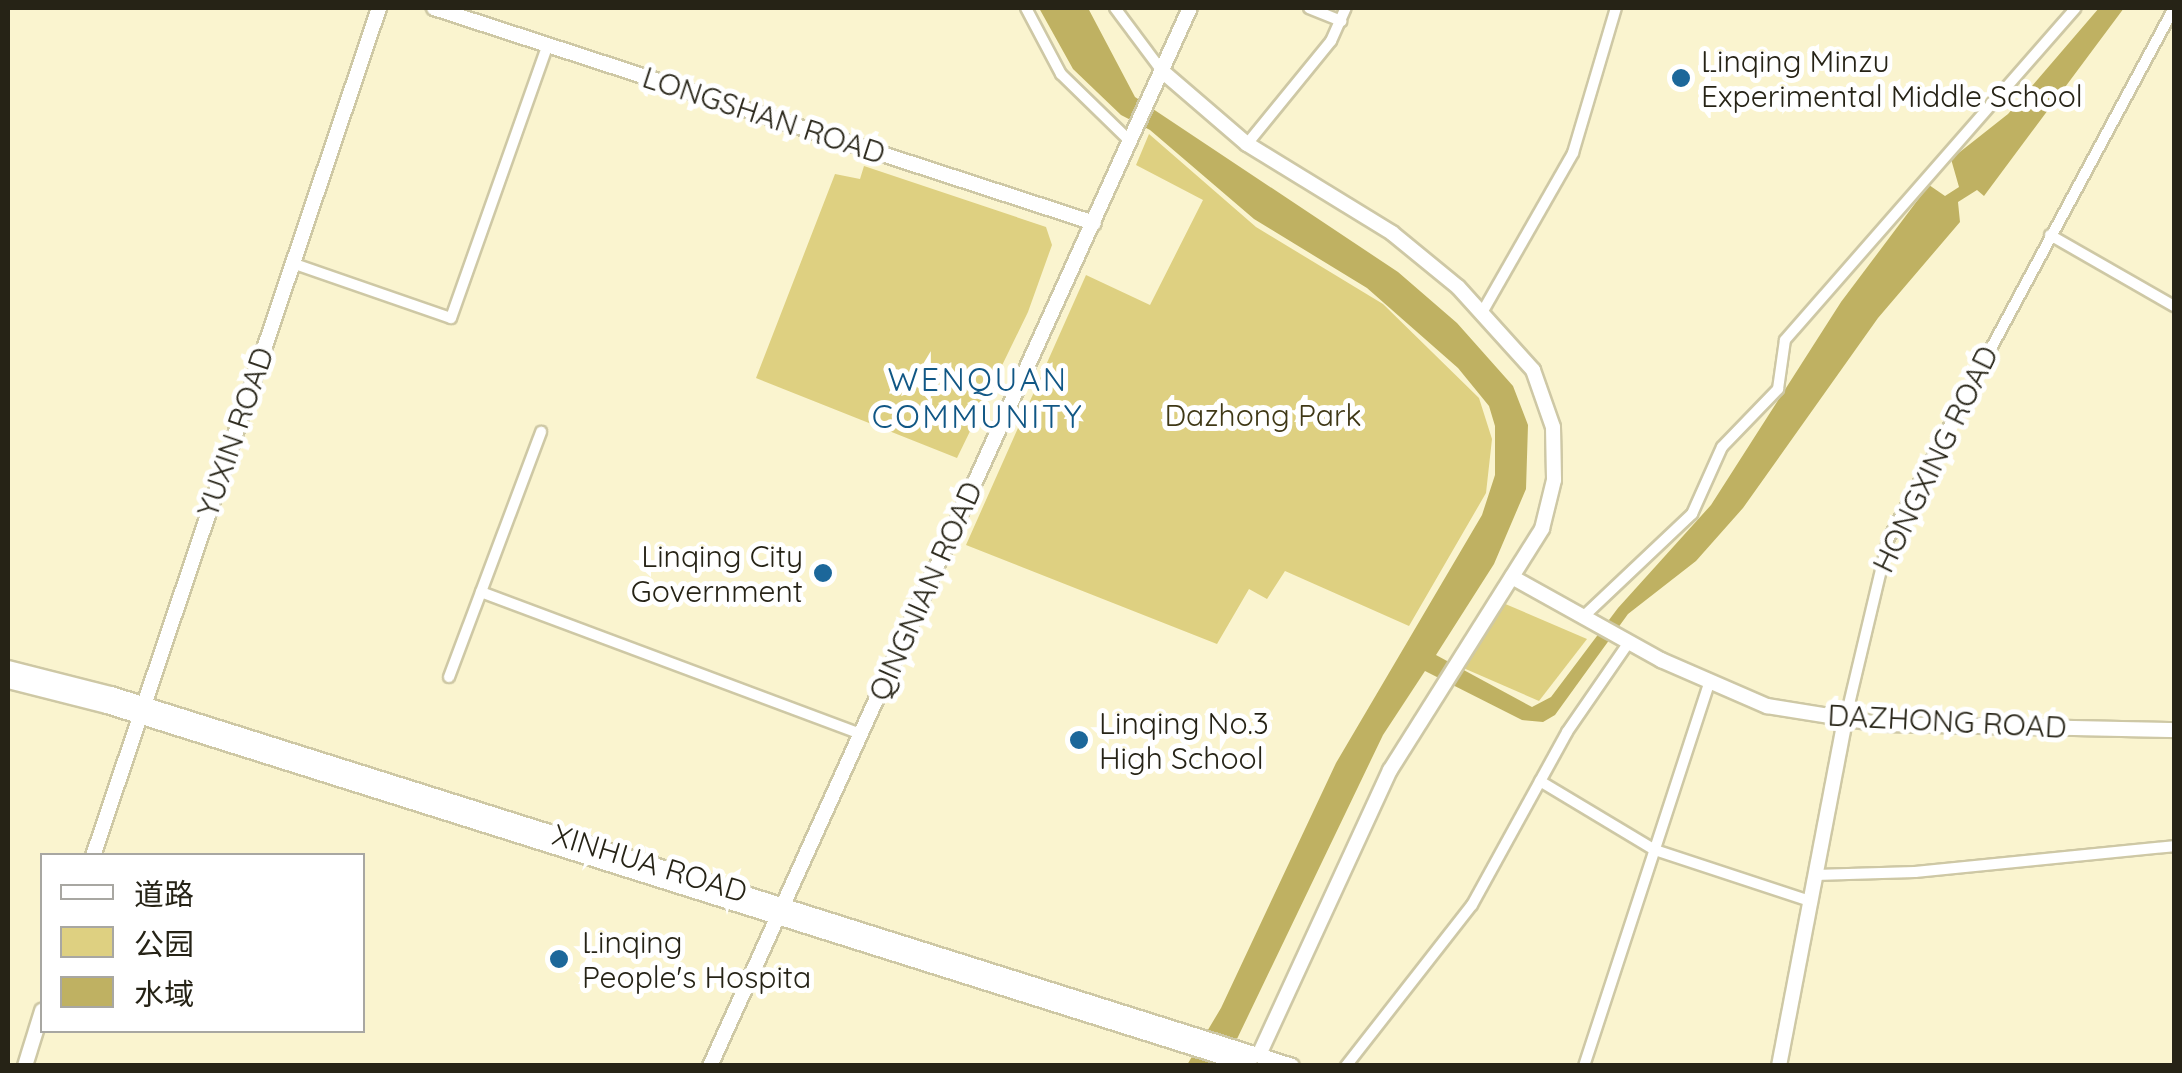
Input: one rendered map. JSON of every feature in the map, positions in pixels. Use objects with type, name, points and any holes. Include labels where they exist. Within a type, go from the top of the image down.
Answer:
[{"type":"street","name":"YUXIN ROAD","points":[[93,853],[378,8]]},
{"type":"street","name":"LONGSHAN ROAD","points":[[434,8],[1094,223]]},
{"type":"street","points":[[1026,8],[1062,74],[1131,142]]},
{"type":"street","points":[[1114,8],[1162,72],[1248,144],[1392,233],[1483,311],[1533,370],[1553,427],[1550,500],[1542,529],[1390,770],[1250,1059]]},
{"type":"street","name":"QINGNIAN ROAD","points":[[710,1066],[1190,8]]},
{"type":"street","points":[[1310,8],[1341,21]]},
{"type":"street","points":[[1248,144],[1341,21],[1346,8]]},
{"type":"street","points":[[1483,311],[1573,153],[1616,8]]},
{"type":"street","points":[[1584,616],[1692,514],[1722,447],[1778,389],[1786,340],[2076,8]]},
{"type":"street","name":"HONGXING ROAD","points":[[1779,1066],[1845,721],[1888,540],[2174,8]]},
{"type":"street","points":[[292,263],[451,318],[548,44]]},
{"type":"street","points":[[2050,235],[2174,306]]},
{"type":"street","points":[[449,677],[541,432]]},
{"type":"street","name":"DAZHONG ROAD","points":[[1512,577],[1709,684],[1767,706],[1845,721],[2174,730]]},
{"type":"street","points":[[481,592],[860,734]]},
{"type":"street","points":[[1346,1066],[1472,905],[1540,780],[1628,642]]},
{"type":"street","name":"XINHUA ROAD","points":[[8,668],[1195,1042],[1250,1059],[1292,1066]]},
{"type":"street","name":"XINHUA ROAD","points":[[8,681],[139,711]]},
{"type":"street","points":[[1584,1066],[1709,684]]},
{"type":"street","points":[[1540,780],[1655,850],[1810,901]]},
{"type":"street","points":[[1815,874],[1931,871],[2174,846]]},
{"type":"street","points":[[25,1066],[40,1017]]},
{"type":"green space","name":"Dazhong Park","points":[[1149,134],[1256,227],[1383,304],[1479,398],[1492,439],[1486,493],[1409,626],[1285,571],[1267,599],[1249,589],[1217,644],[966,545],[1086,275],[1150,305],[1203,200],[1136,165]]},
{"type":"green space","points":[[864,166],[1046,227],[1052,245],[1028,312],[957,458],[756,378],[835,174],[860,179]]},
{"type":"green space","points":[[1503,603],[1587,639],[1539,701],[1461,667]]},
{"type":"water","points":[[1039,8],[1088,8],[1135,97],[1398,272],[1457,323],[1513,386],[1528,425],[1526,489],[1494,564],[1436,655],[1532,707],[1551,697],[1618,608],[1711,505],[1841,302],[1929,185],[1945,196],[1959,187],[1951,159],[2008,114],[2099,8],[2124,8],[1984,196],[1977,190],[1958,202],[1960,222],[1878,318],[1743,508],[1696,561],[1628,614],[1555,715],[1543,722],[1522,720],[1425,671],[1383,735],[1224,1066],[1187,1065],[1221,1008],[1336,763],[1482,515],[1495,475],[1495,426],[1489,406],[1458,368],[1367,288],[1254,219],[1150,130],[1121,115],[1073,69]]},
{"type":"place","name":"Linqing Minzu Experimental Middle School","points":[[1681,78]]},
{"type":"place","name":"Linqing City Government","points":[[823,573]]},
{"type":"place","name":"Linqing No.3 High School","points":[[1079,740]]},
{"type":"place","name":"Linqing People's Hospita","points":[[559,959]]},
{"type":"district","name":"WENQUAN COMMUNITY","points":[[978,398]]}]
